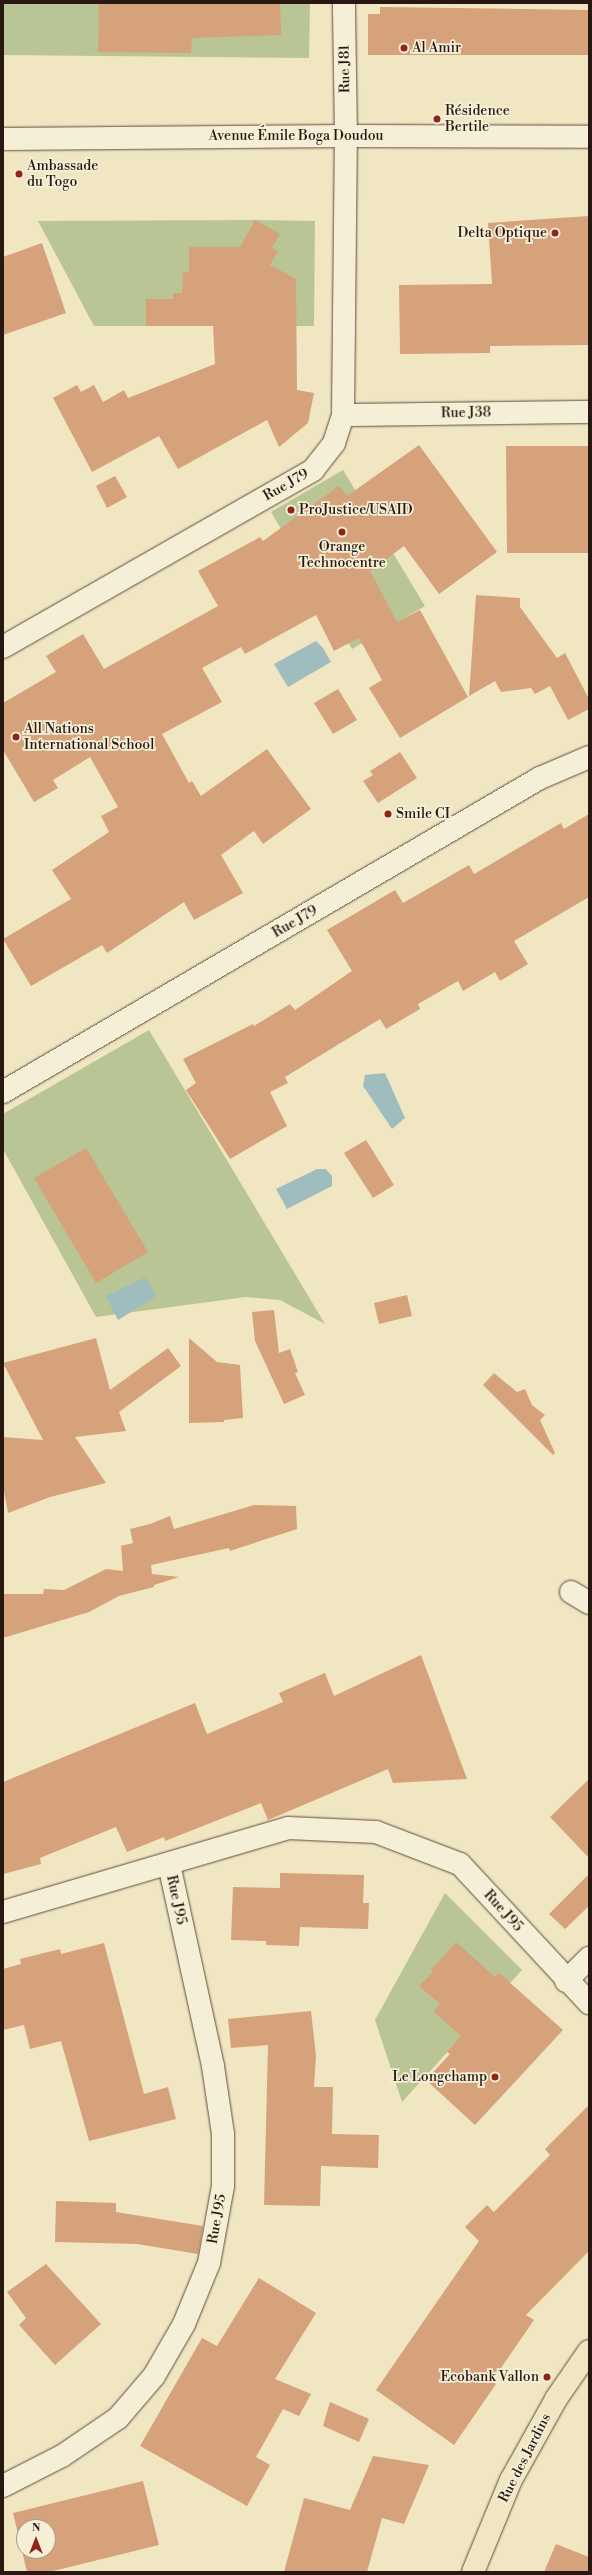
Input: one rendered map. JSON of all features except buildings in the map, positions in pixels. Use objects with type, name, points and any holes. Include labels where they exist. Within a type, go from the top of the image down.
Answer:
[{"type":"main road","name":"Rue des Jardins","points":[[473,2572],[511,2480],[556,2399],[589,2351]]},
{"type":"street","name":"Rue J81","points":[[344,3],[346,136]]},
{"type":"street","name":"Avenue Émile Boga Doudou","points":[[3,139],[346,136],[589,137]]},
{"type":"street","name":"Rue J79","points":[[3,647],[313,470],[334,443],[343,414],[346,136]]},
{"type":"street","name":"Rue J38","points":[[343,414],[589,412]]},
{"type":"street","name":"Rue J79","points":[[3,1092],[540,778],[589,757]]},
{"type":"street","name":"Rue J95","points":[[3,1912],[169,1865],[288,1828],[376,1832],[460,1864],[566,1980],[589,2003]]},
{"type":"street","name":"Rue J95","points":[[3,2486],[62,2456],[118,2418],[154,2376],[180,2331],[209,2263],[223,2186],[223,2134],[213,2066],[169,1865]]},
{"type":"street","points":[[566,1980],[589,1958]]},
{"type":"green space","points":[[3,3],[310,3],[309,58],[3,55]]},
{"type":"green space","points":[[38,221],[315,221],[314,326],[94,326]]},
{"type":"green space","points":[[343,470],[425,606],[352,649],[271,512]]},
{"type":"green space","points":[[149,1030],[325,1324],[280,1300],[246,1297],[96,1317],[3,1149],[3,1114]]},
{"type":"green space","points":[[445,1893],[522,1970],[402,2102],[375,2020]]},
{"type":"water","points":[[316,641],[323,648],[331,662],[288,687],[274,664]]},
{"type":"water","points":[[385,1073],[405,1118],[392,1129],[363,1086],[365,1075]]},
{"type":"water","points":[[317,1169],[326,1169],[332,1176],[332,1186],[287,1209],[276,1189]]},
{"type":"water","points":[[145,1277],[157,1296],[118,1320],[106,1296]]},
{"type":"place","name":"Al Amir","points":[[404,48]]},
{"type":"place","name":"Résidence Bertile","points":[[437,119]]},
{"type":"place","name":"Ambassade du Togo","points":[[19,174]]},
{"type":"place","name":"Delta Optique","points":[[555,233]]},
{"type":"place","name":"ProJustice/USAID","points":[[291,510]]},
{"type":"place","name":"Orange Technocentre","points":[[342,532]]},
{"type":"place","name":"All Nations International School","points":[[16,737]]},
{"type":"place","name":"Smile CI","points":[[388,814]]},
{"type":"place","name":"Le Longchamp","points":[[495,2077]]},
{"type":"place","name":"Ecobank Vallon","points":[[547,2377]]}]
